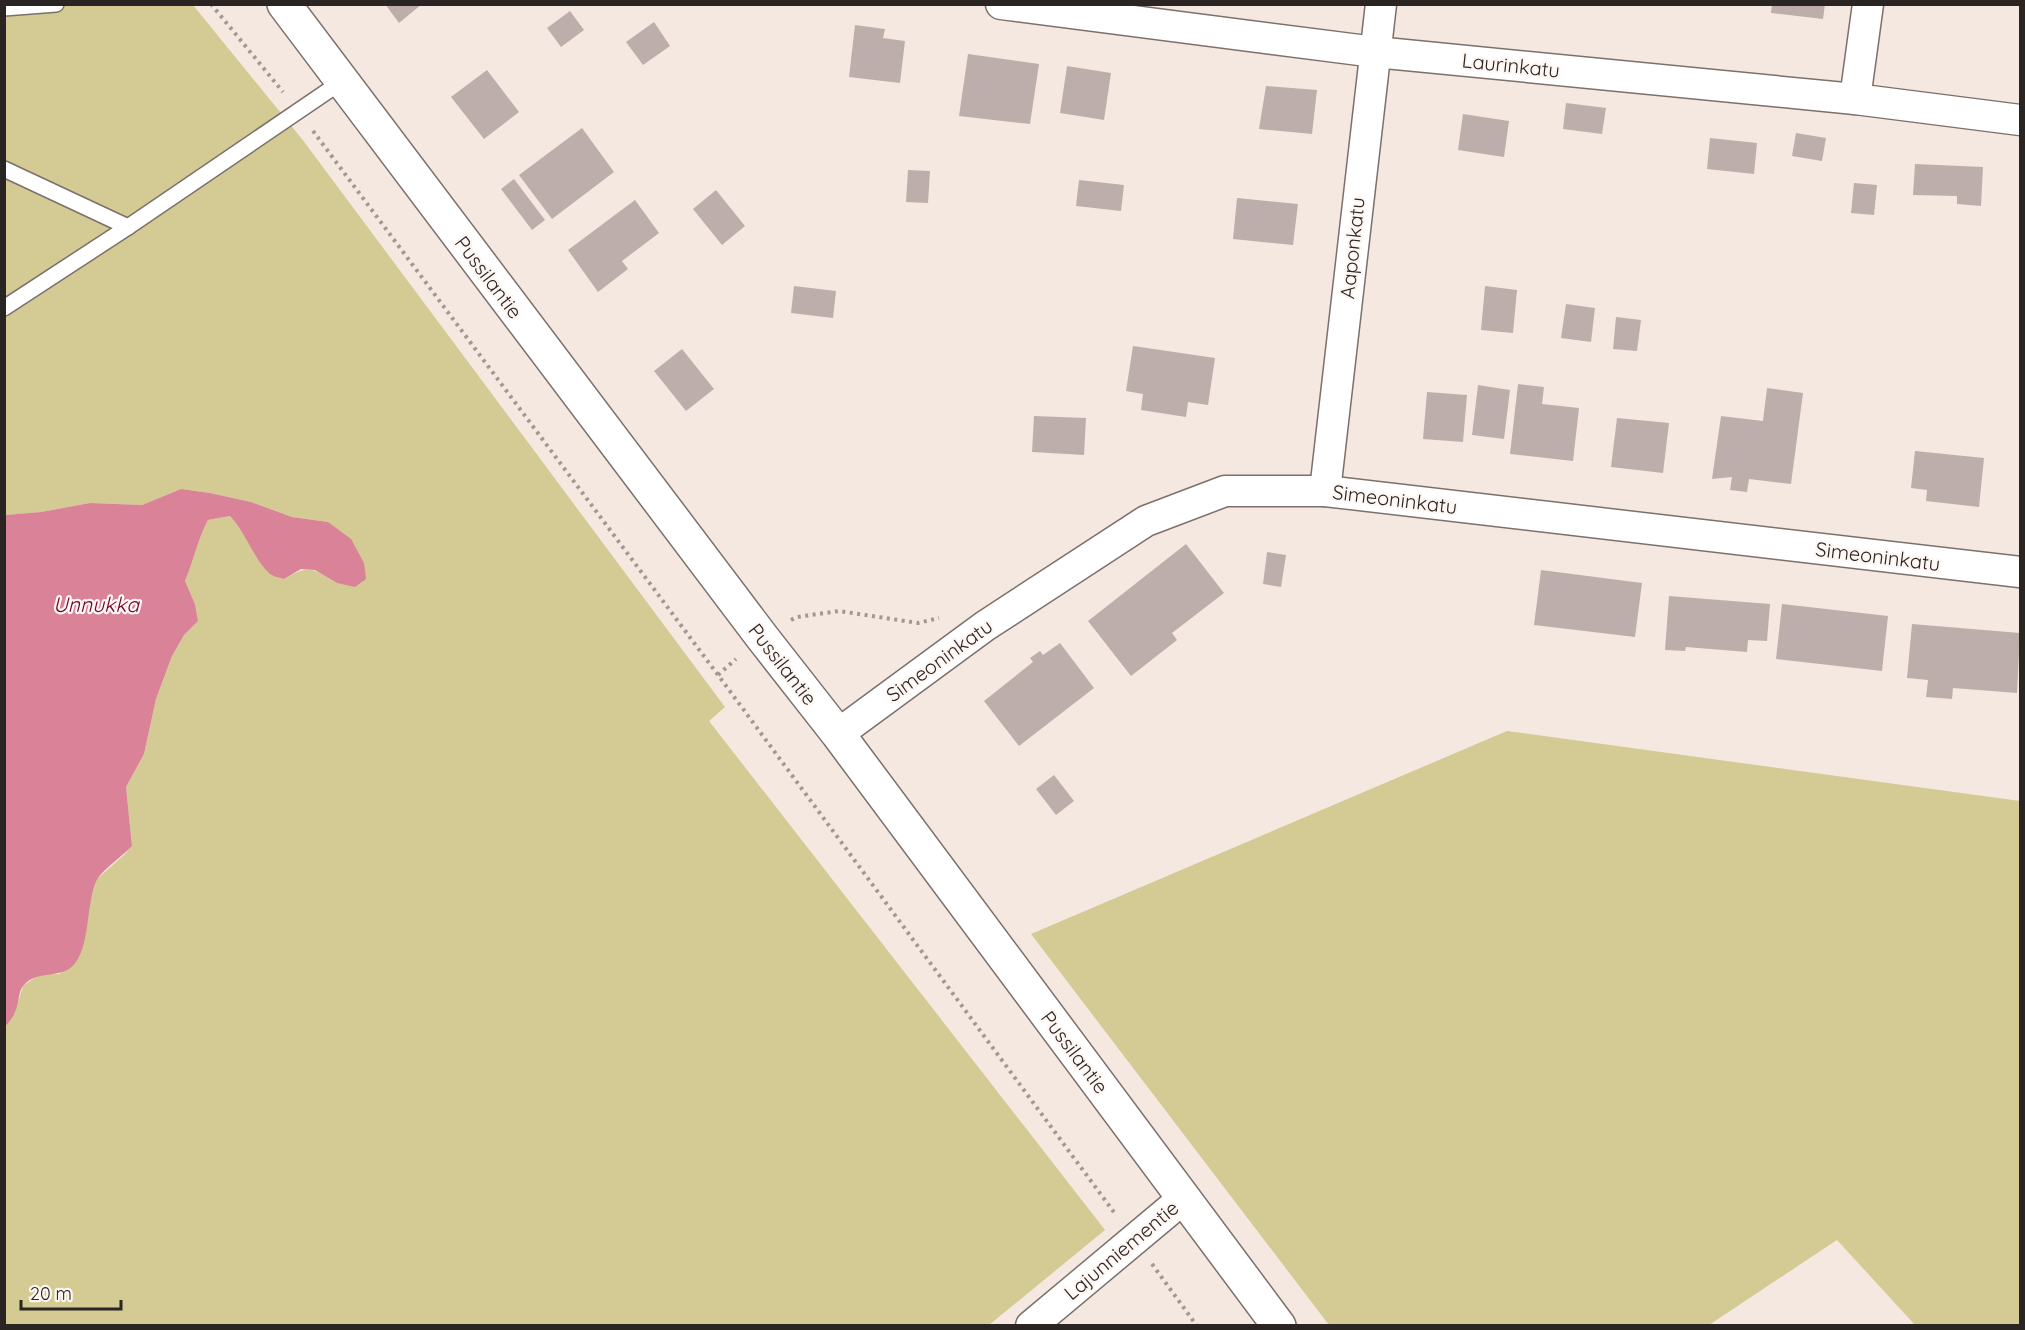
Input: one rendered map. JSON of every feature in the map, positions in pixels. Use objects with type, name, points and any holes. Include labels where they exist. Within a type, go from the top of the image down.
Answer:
[{"type":"street","name":"Pussilantie","points":[[284,4],[762,637],[838,734],[1279,1326]]},
{"type":"street","name":"Laurinkatu","points":[[1001,4],[1375,52],[1856,99],[2020,120]]},
{"type":"street","name":"Aaponkatu","points":[[1324,491],[1381,4]]},
{"type":"street","points":[[1856,99],[1868,4]]},
{"type":"street","name":"Simeoninkatu","points":[[838,734],[985,626],[1146,520],[1225,491],[1324,491],[2020,572]]},
{"type":"street","name":"Lajunniementie","points":[[1031,1326],[1184,1198]]},
{"type":"lane","points":[[4,8],[56,4]]},
{"type":"lane","points":[[4,308],[128,228],[341,82]]},
{"type":"lane","points":[[4,169],[128,228]]},
{"type":"path","points":[[211,4],[298,111],[718,675],[1197,1326]]},
{"type":"path","points":[[718,675],[762,637],[797,617],[839,611],[918,624]]},
{"type":"shaded area","points":[[5,5],[193,5],[302,139],[725,707],[709,721],[1105,1230],[989,1325],[5,1325],[5,1027],[15,1012],[23,986],[40,974],[60,974],[97,879],[132,846],[126,787],[144,754],[156,699],[172,656],[184,635],[198,621],[195,604],[185,581],[204,528],[208,520],[230,516],[264,568],[273,575],[284,579],[300,571],[311,570],[337,583],[328,522],[292,517],[251,502],[210,493],[181,489],[142,505],[90,503],[41,512],[5,515]]},
{"type":"shaded area","points":[[1507,731],[2020,801],[2020,1325],[1915,1325],[1837,1240],[1709,1325],[1329,1325],[1031,934]]},
{"type":"water","name":"Unnukka","points":[[181,489],[251,502],[292,517],[328,522],[351,539],[364,563],[366,579],[355,587],[337,583],[315,570],[301,569],[284,579],[274,576],[264,568],[230,516],[208,520],[185,581],[195,604],[198,621],[184,635],[172,656],[156,699],[144,754],[126,787],[132,846],[102,873],[96,882],[84,944],[76,962],[71,968],[36,977],[23,986],[14,1014],[5,1027],[5,515],[41,512],[90,503],[142,505]]},
{"type":"building","points":[[385,4],[422,4],[399,23]]},
{"type":"building","points":[[1772,4],[1825,4],[1823,19],[1771,13]]},
{"type":"building","points":[[570,11],[584,30],[561,47],[547,28]]},
{"type":"building","points":[[654,22],[670,46],[643,65],[626,42]]},
{"type":"building","points":[[855,25],[885,29],[883,38],[905,41],[900,83],[849,77]]},
{"type":"building","points":[[968,54],[1039,64],[1030,124],[959,116]]},
{"type":"building","points":[[1067,66],[1111,73],[1104,120],[1060,113]]},
{"type":"building","points":[[487,70],[519,112],[484,139],[451,97]]},
{"type":"building","points":[[1266,86],[1317,90],[1312,134],[1259,129]]},
{"type":"building","points":[[1566,103],[1606,108],[1602,134],[1563,129]]},
{"type":"building","points":[[1463,114],[1509,121],[1504,157],[1458,150]]},
{"type":"building","points":[[582,128],[614,172],[552,219],[519,175]]},
{"type":"building","points":[[1796,133],[1826,138],[1822,161],[1792,156]]},
{"type":"building","points":[[1710,138],[1757,143],[1754,174],[1707,169]]},
{"type":"building","points":[[1915,164],[1983,167],[1981,206],[1957,204],[1957,196],[1913,195]]},
{"type":"building","points":[[908,170],[930,171],[928,203],[906,202]]},
{"type":"building","points":[[514,179],[545,220],[532,230],[501,189]]},
{"type":"building","points":[[1079,180],[1124,185],[1121,211],[1076,206]]},
{"type":"building","points":[[1854,183],[1877,185],[1874,215],[1851,213]]},
{"type":"building","points":[[716,190],[745,226],[722,245],[693,209]]},
{"type":"building","points":[[1237,198],[1298,204],[1293,245],[1233,239]]},
{"type":"building","points":[[635,200],[659,233],[622,261],[628,269],[598,292],[568,250]]},
{"type":"building","points":[[794,286],[836,291],[833,318],[791,313]]},
{"type":"building","points":[[1485,286],[1517,290],[1513,333],[1481,330]]},
{"type":"building","points":[[1566,304],[1595,308],[1591,342],[1561,338]]},
{"type":"building","points":[[1616,317],[1641,320],[1637,351],[1613,349]]},
{"type":"building","points":[[1133,346],[1215,358],[1208,405],[1188,402],[1186,417],[1141,410],[1143,394],[1126,391]]},
{"type":"building","points":[[682,349],[714,389],[686,411],[654,371]]},
{"type":"building","points":[[1518,384],[1544,387],[1542,404],[1579,408],[1573,461],[1510,454]]},
{"type":"building","points":[[1478,385],[1510,390],[1504,439],[1472,435]]},
{"type":"building","points":[[1767,388],[1803,393],[1791,484],[1749,479],[1747,492],[1730,490],[1732,477],[1712,479],[1721,416],[1763,421]]},
{"type":"building","points":[[1427,392],[1467,395],[1463,442],[1423,439]]},
{"type":"building","points":[[1034,416],[1086,418],[1084,455],[1032,452]]},
{"type":"building","points":[[1617,418],[1669,423],[1663,473],[1611,467]]},
{"type":"building","points":[[1915,451],[1984,458],[1979,507],[1926,501],[1927,490],[1911,488]]},
{"type":"building","points":[[1186,544],[1224,593],[1172,633],[1177,640],[1131,676],[1088,621]]},
{"type":"building","points":[[1267,552],[1286,555],[1281,587],[1263,584]]},
{"type":"building","points":[[1541,570],[1642,583],[1635,637],[1534,625]]},
{"type":"building","points":[[1669,596],[1770,604],[1767,641],[1748,640],[1747,652],[1686,647],[1685,651],[1665,650]]},
{"type":"building","points":[[1782,604],[1888,616],[1882,671],[1776,659]]},
{"type":"building","points":[[1912,624],[2020,633],[2017,693],[1953,688],[1952,699],[1926,697],[1928,680],[1907,678]]},
{"type":"building","points":[[1060,643],[1094,688],[1019,746],[984,701],[1033,662],[1030,658],[1040,651],[1043,655]]},
{"type":"building","points":[[1054,775],[1074,801],[1056,815],[1036,789]]}]
